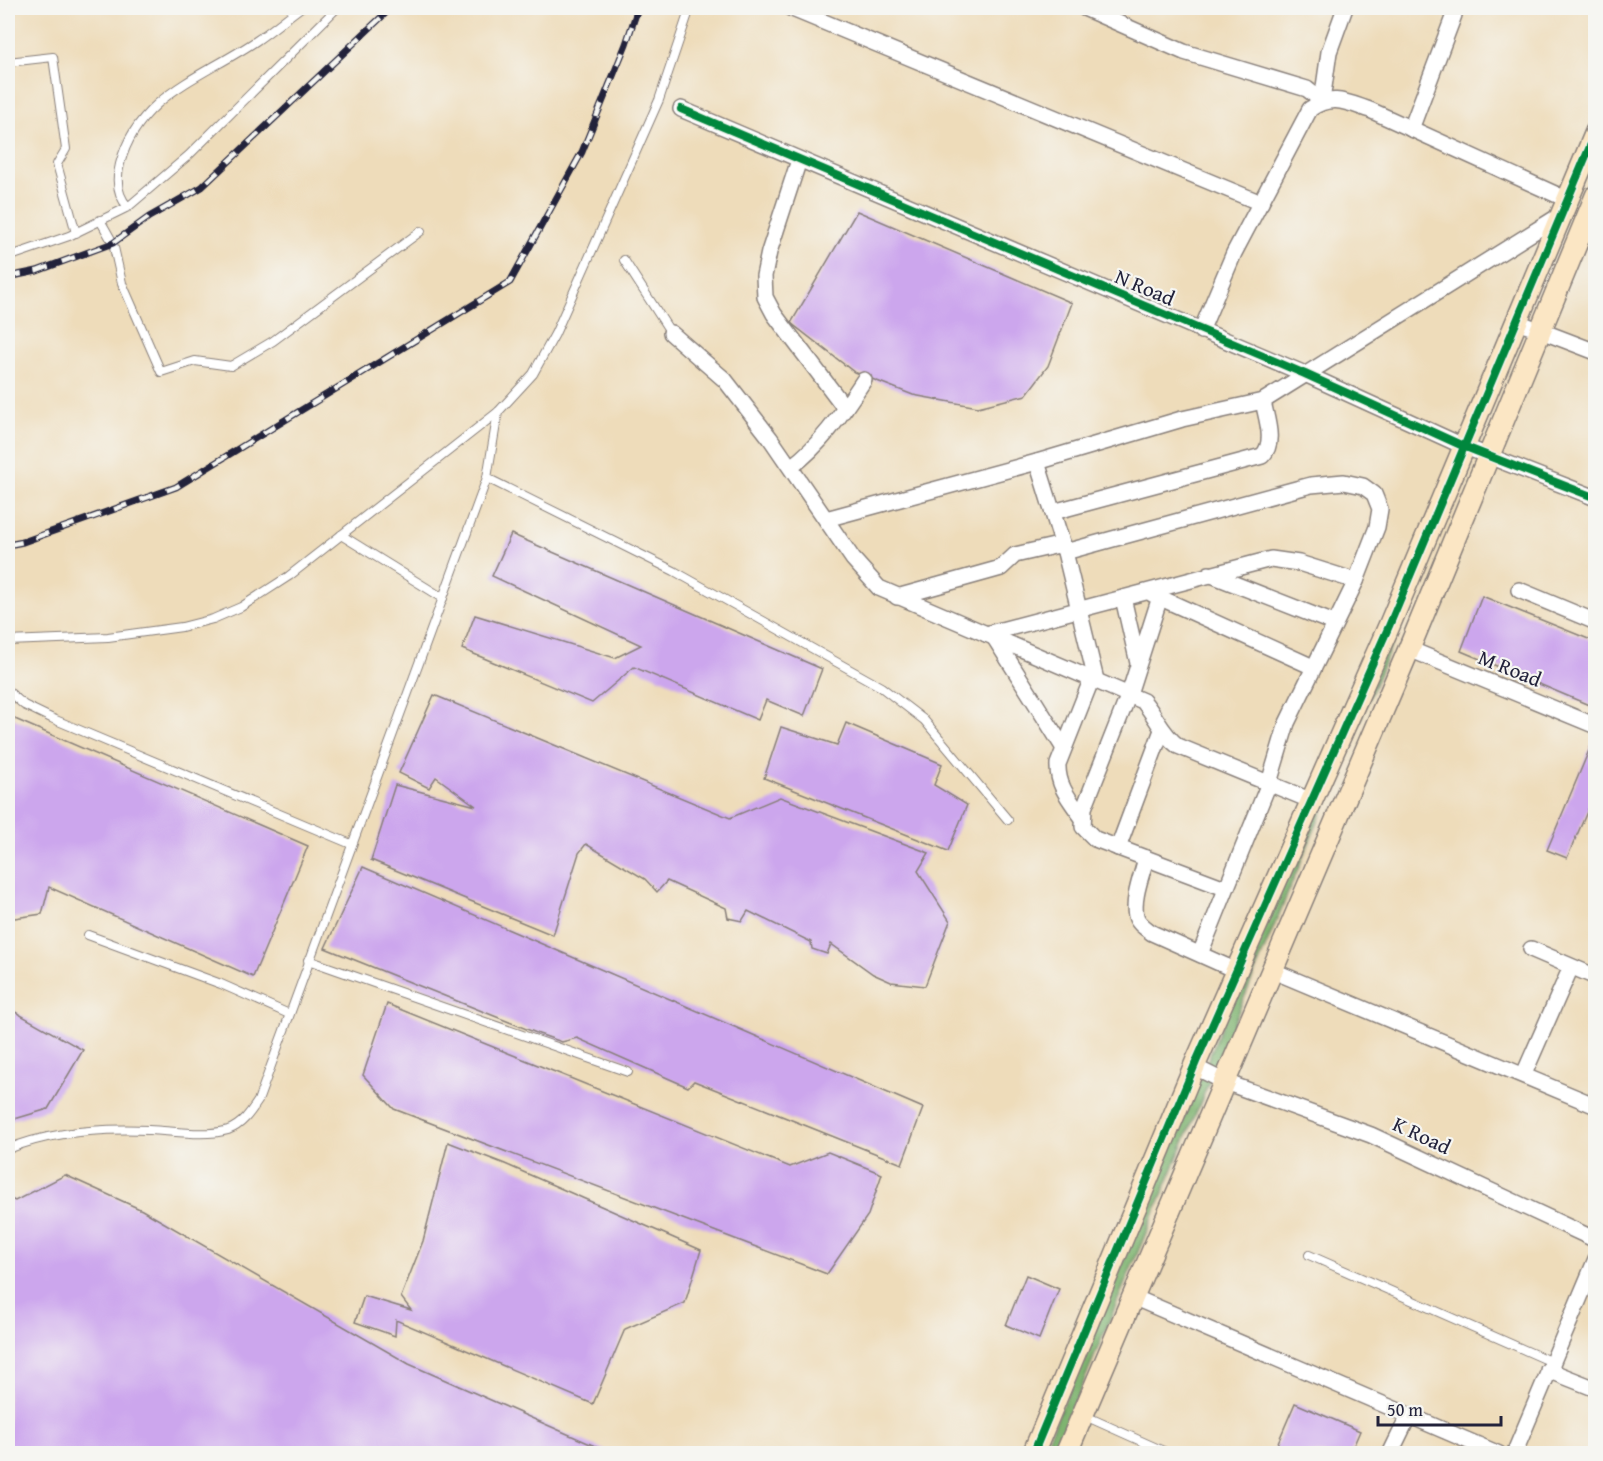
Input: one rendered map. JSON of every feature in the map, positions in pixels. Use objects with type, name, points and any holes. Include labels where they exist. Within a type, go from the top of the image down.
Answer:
[{"type":"street","points":[[790,8],[1261,203]]},
{"type":"street","points":[[1084,8],[1184,52],[1307,89],[1322,101]]},
{"type":"street","points":[[1322,101],[1329,52],[1345,8]]},
{"type":"street","points":[[1411,129],[1454,15]]},
{"type":"street","points":[[1201,331],[1234,253],[1310,109],[1322,101],[1342,101],[1411,129],[1562,207]]},
{"type":"street","name":"N Road","points":[[681,109],[1305,374],[1463,446],[1596,498]]},
{"type":"street","points":[[1033,1454],[1195,1067],[1389,626],[1562,207],[1596,132]]},
{"type":"street","points":[[799,160],[768,252],[764,276],[765,297],[774,314],[845,408]]},
{"type":"street","points":[[1066,1454],[1409,649],[1487,456],[1594,206]]},
{"type":"street","points":[[826,519],[1038,462],[1182,419],[1263,401],[1562,207]]},
{"type":"street","points":[[1515,321],[1596,352]]},
{"type":"street","points":[[670,333],[725,380],[791,467],[865,575],[879,588],[1143,701],[1154,713],[1166,737],[1178,746],[1312,801]]},
{"type":"street","points":[[791,467],[811,452],[864,380]]},
{"type":"street","points":[[1053,512],[1262,456],[1269,450],[1270,441],[1263,401]]},
{"type":"street","points":[[1038,462],[1081,609],[1094,679],[1063,747],[1057,776],[1061,788],[1082,818],[1088,834],[1118,848],[1225,888]]},
{"type":"street","points":[[897,597],[1001,568],[1015,555],[1064,548],[1311,485],[1344,482],[1363,486],[1374,494],[1380,509],[1377,527],[1356,581],[1287,723],[1269,783],[1200,954]]},
{"type":"street","points":[[990,636],[1123,598],[1153,594],[1209,574],[1271,559],[1299,563],[1356,581]]},
{"type":"street","points":[[1209,574],[1335,623]]},
{"type":"street","points":[[1519,590],[1596,622]]},
{"type":"street","points":[[1082,818],[1138,663],[1153,594]]},
{"type":"street","points":[[1153,594],[1313,668]]},
{"type":"street","points":[[1123,598],[1138,663]]},
{"type":"street","points":[[990,636],[1063,747]]},
{"type":"street","name":"M Road","points":[[1409,649],[1596,726]]},
{"type":"street","points":[[1118,848],[1162,730]]},
{"type":"street","points":[[1146,858],[1136,901],[1136,916],[1140,925],[1152,933],[1237,971]]},
{"type":"street","points":[[1531,949],[1596,977]]},
{"type":"street","points":[[1524,1074],[1571,967]]},
{"type":"street","points":[[1271,970],[1596,1106]]},
{"type":"street","name":"K Road","points":[[1195,1067],[1225,1082],[1371,1135],[1596,1240]]},
{"type":"street","points":[[1514,1454],[1596,1259]]},
{"type":"street","points":[[1133,1297],[1499,1454]]},
{"type":"street","points":[[1550,1366],[1596,1389]]},
{"type":"street","points":[[1390,1454],[1409,1415]]},
{"type":"lane","points":[[128,207],[120,198],[118,173],[123,153],[140,120],[189,78],[255,42],[300,8]]},
{"type":"lane","points":[[8,257],[76,233],[128,207],[189,155],[337,8]]},
{"type":"lane","points":[[8,641],[108,637],[182,627],[213,619],[241,607],[289,576],[498,412],[533,374],[555,334],[659,100],[690,8]]},
{"type":"lane","points":[[8,62],[52,57],[66,149],[57,164],[76,233]]},
{"type":"lane","points":[[100,220],[113,243],[122,283],[161,372],[195,361],[231,366],[273,341],[421,231]]},
{"type":"lane","points":[[624,260],[670,333]]},
{"type":"lane","points":[[8,1149],[31,1140],[79,1132],[128,1129],[208,1132],[230,1129],[246,1118],[258,1101],[308,960],[488,478],[498,412]]},
{"type":"lane","points":[[488,478],[674,571],[881,687],[924,720],[1008,820]]},
{"type":"lane","points":[[341,534],[443,598]]},
{"type":"lane","points":[[8,691],[24,705],[51,718],[351,844]]},
{"type":"lane","points":[[88,935],[221,984],[289,1014]]},
{"type":"lane","points":[[308,960],[628,1072]]},
{"type":"lane","points":[[1309,1255],[1550,1366]]},
{"type":"lane","points":[[1083,1415],[1170,1454]]},
{"type":"green space","points":[[1461,458],[1468,462],[1054,1453],[1042,1454]]},
{"type":"building","points":[[857,211],[1072,303],[1048,366],[1026,395],[978,407],[913,395],[854,372],[791,323]]},
{"type":"building","points":[[511,534],[822,669],[804,716],[766,700],[758,720],[634,667],[592,703],[462,649],[475,615],[615,658],[641,645],[492,576]]},
{"type":"building","points":[[1482,596],[1596,642],[1596,708],[1461,651]]},
{"type":"building","points":[[434,695],[730,818],[780,797],[929,853],[918,871],[950,921],[925,986],[891,982],[873,974],[831,944],[827,954],[812,949],[811,942],[748,911],[742,921],[728,918],[726,908],[667,881],[657,892],[645,879],[586,844],[579,853],[553,935],[371,860],[395,785],[476,806],[436,777],[429,788],[399,773]]},
{"type":"building","points":[[8,716],[308,846],[253,977],[49,887],[42,914],[8,919]]},
{"type":"building","points":[[846,723],[942,764],[934,785],[967,805],[948,851],[764,778],[781,727],[837,745]]},
{"type":"building","points":[[1593,741],[1596,742],[1596,791],[1567,858],[1547,850]]},
{"type":"building","points":[[363,867],[923,1108],[902,1164],[694,1081],[688,1087],[577,1038],[562,1042],[539,1034],[325,948]]},
{"type":"building","points":[[387,1004],[790,1167],[828,1152],[882,1174],[868,1215],[827,1274],[394,1109],[363,1075]]},
{"type":"building","points":[[8,1008],[83,1050],[48,1109],[8,1121]]},
{"type":"building","points":[[448,1142],[505,1164],[701,1250],[685,1303],[625,1329],[593,1404],[396,1320],[395,1336],[355,1322],[364,1296],[411,1310],[401,1297],[423,1241]]},
{"type":"building","points":[[65,1175],[142,1210],[409,1364],[613,1454],[8,1454],[8,1198],[15,1201]]},
{"type":"building","points":[[1026,1275],[1059,1289],[1039,1339],[1006,1325]]},
{"type":"building","points":[[1295,1403],[1360,1431],[1350,1454],[1273,1454]]},
{"type":"railway","points":[[8,277],[37,271],[113,243],[149,217],[202,187],[391,8]]},
{"type":"railway","points":[[8,545],[23,542],[176,487],[510,282],[582,152],[626,44],[638,8]]},
{"type":"cycle path","points":[[681,109],[1305,374],[1463,446],[1596,498]]},
{"type":"cycle path","points":[[1033,1454],[1196,1062],[1389,626],[1596,132]]}]
